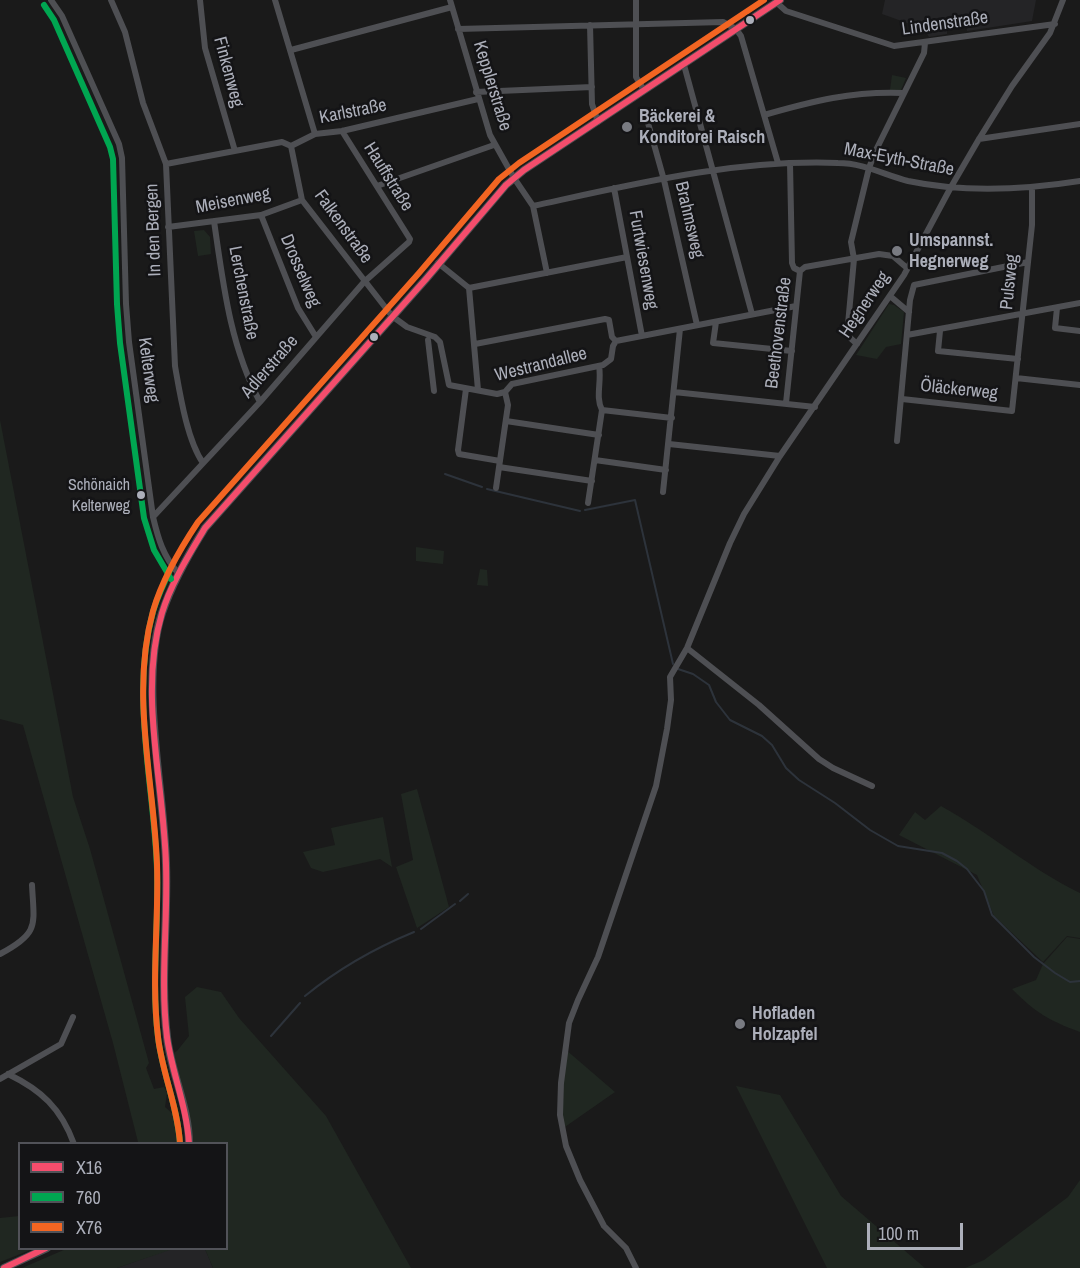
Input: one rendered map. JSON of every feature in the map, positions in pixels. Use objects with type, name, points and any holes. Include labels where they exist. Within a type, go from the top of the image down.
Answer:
[{"type":"main road","points":[[189,1142],[186,1111],[176,1081],[167,1036],[166,855],[155,731],[153,674],[161,615],[178,573],[205,528],[514,178],[778,1]]},
{"type":"main road","points":[[4,1268],[43,1250]]},
{"type":"street","name":"Kelterweg","points":[[51,0],[62,16],[123,158],[129,342],[153,517],[160,544],[170,564],[178,573]]},
{"type":"street","name":"In den Bergen","points":[[111,0],[125,32],[143,103],[166,164],[175,366],[196,453],[203,463]]},
{"type":"street","name":"Finkenweg","points":[[200,0],[205,48],[235,151]]},
{"type":"street","points":[[275,0],[315,134]]},
{"type":"street","points":[[636,0],[636,77],[644,90]]},
{"type":"street","name":"Hegnerweg","points":[[636,1268],[626,1248],[604,1227],[580,1180],[562,1129],[561,1083],[569,1023],[598,957],[645,824],[662,761],[671,700],[670,677],[687,648],[744,514],[780,456],[890,296],[979,139],[1012,86],[1044,43],[1055,24],[1063,0]]},
{"type":"street","name":"Lindenstraße","points":[[778,1],[786,11],[894,46],[1055,24]]},
{"type":"street","points":[[291,50],[451,3]]},
{"type":"street","name":"Kepplerstraße","points":[[451,3],[477,96],[494,145],[514,178]]},
{"type":"street","points":[[458,29],[723,22],[736,29],[741,36],[778,163]]},
{"type":"street","points":[[590,25],[592,109],[598,122]]},
{"type":"street","points":[[857,344],[847,335],[854,260],[851,242],[869,168],[924,53],[925,43]]},
{"type":"street","points":[[684,64],[752,314]]},
{"type":"street","name":"Karlstraße","points":[[166,164],[282,142],[291,146],[315,134],[342,131],[477,96],[592,87]]},
{"type":"street","points":[[764,115],[837,96],[873,92],[903,93]]},
{"type":"street","name":"Brahmsweg","points":[[648,123],[664,180],[697,326]]},
{"type":"street","points":[[979,139],[1080,124]]},
{"type":"street","name":"Hauffstraße","points":[[342,131],[410,239]]},
{"type":"street","points":[[377,186],[494,145]]},
{"type":"street","name":"Falkenstraße","points":[[291,146],[302,200],[392,316]]},
{"type":"street","name":"Max-Eyth-Straße","points":[[533,206],[713,169],[778,163],[849,163],[905,180],[951,187],[1032,188],[1080,181]]},
{"type":"street","points":[[790,163],[792,263],[794,268],[800,271]]},
{"type":"street","points":[[514,178],[533,206],[547,273]]},
{"type":"street","name":"Furtwiesenweg","points":[[614,188],[642,336]]},
{"type":"street","name":"Pulsweg","points":[[1012,411],[1032,225],[1032,188]]},
{"type":"street","name":"Meisenweg","points":[[168,227],[261,215],[302,200]]},
{"type":"street","name":"Drosselweg","points":[[261,215],[298,308],[316,337]]},
{"type":"street","name":"Lerchenstraße","points":[[214,221],[228,312],[250,384],[260,402]]},
{"type":"street","name":"Adlerstraße","points":[[153,517],[260,402],[364,282],[408,245],[410,239]]},
{"type":"street","name":"Beethovenstraße","points":[[786,403],[800,271],[805,267],[879,254],[893,256],[907,268]]},
{"type":"street","points":[[469,288],[627,257]]},
{"type":"street","name":"Öläckerweg","points":[[897,441],[912,288],[916,284],[1028,262]]},
{"type":"street","points":[[438,263],[469,288],[478,390]]},
{"type":"street","points":[[890,296],[909,312]]},
{"type":"street","points":[[907,335],[940,331],[1080,303]]},
{"type":"street","points":[[475,344],[605,319],[609,320],[612,337],[616,341],[796,306]]},
{"type":"street","points":[[1057,308],[1055,328],[1080,331]]},
{"type":"street","name":"Westrandallee","points":[[392,316],[408,327],[435,337],[442,349],[447,381],[453,387],[497,394],[505,392],[512,384],[599,366],[611,359],[616,341]]},
{"type":"street","points":[[716,322],[713,343],[792,351]]},
{"type":"street","points":[[663,492],[680,329]]},
{"type":"street","points":[[940,331],[938,351],[1018,359]]},
{"type":"street","points":[[428,340],[434,391]]},
{"type":"street","points":[[588,503],[602,410],[598,402],[601,377],[599,366]]},
{"type":"street","points":[[1016,378],[1080,384]]},
{"type":"street","points":[[466,388],[459,454],[499,464],[592,481]]},
{"type":"street","points":[[496,488],[508,405],[505,392]]},
{"type":"street","points":[[674,392],[815,407]]},
{"type":"street","name":"Öläckerweg","points":[[902,399],[1012,411]]},
{"type":"street","points":[[602,410],[672,418]]},
{"type":"street","points":[[506,420],[599,435]]},
{"type":"street","points":[[669,444],[780,456]]},
{"type":"street","points":[[595,460],[666,470]]},
{"type":"street","points":[[687,648],[759,705],[819,759],[872,786]]},
{"type":"street","points":[[0,954],[24,939],[31,930],[34,914],[32,885]]},
{"type":"street","points":[[0,1079],[61,1044],[73,1017]]},
{"type":"street","points":[[8,1074],[38,1091],[48,1100],[60,1116],[73,1142]]},
{"type":"shaded area","points":[[885,0],[1036,0],[1032,21],[967,31],[965,19],[947,21],[947,34],[929,37],[924,29],[882,14]]},
{"type":"shaded area","points":[[892,75],[906,78],[901,90],[890,90]]},
{"type":"shaded area","points":[[204,230],[210,237],[211,254],[198,256],[194,231]]},
{"type":"shaded area","points":[[889,304],[904,312],[901,344],[886,347],[877,359],[856,355]]},
{"type":"shaded area","points":[[0,420],[73,797],[90,849],[149,1063],[146,1068],[154,1089],[164,1087],[167,1093],[165,1107],[173,1114],[182,1142],[138,1142],[113,1043],[23,725],[0,719]]},
{"type":"shaded area","points":[[416,547],[444,551],[443,564],[416,561]]},
{"type":"shaded area","points":[[480,569],[487,570],[488,586],[477,585]]},
{"type":"shaded area","points":[[417,789],[449,907],[417,928],[396,867],[413,860],[401,794]]},
{"type":"shaded area","points":[[941,806],[1044,873],[1080,893],[1080,938],[1067,936],[1043,962],[994,916],[977,875],[899,835],[915,812],[925,820]]},
{"type":"shaded area","points":[[383,817],[392,867],[380,859],[323,872],[311,868],[303,852],[335,845],[331,828]]},
{"type":"shaded area","points":[[1067,937],[1080,939],[1080,1032],[1043,1015],[1012,989],[1036,980],[1043,964]]},
{"type":"shaded area","points":[[197,987],[221,992],[239,1018],[326,1116],[411,1268],[213,1268],[205,1250],[228,1250],[228,1142],[185,1142],[186,1111],[170,1055],[177,1051],[189,1036],[185,997]]},
{"type":"shaded area","points":[[565,1049],[615,1092],[562,1129]]},
{"type":"shaded area","points":[[736,1086],[780,1095],[841,1196],[925,1268],[827,1268]]},
{"type":"shaded area","points":[[1080,1180],[1080,1268],[965,1268],[984,1260],[1068,1197]]},
{"type":"shaded area","points":[[18,1216],[18,1250],[30,1250],[0,1262],[0,1218]]},
{"type":"shaded area","points":[[64,1250],[170,1250],[117,1268],[22,1268]]},
{"type":"shaded area","points":[[167,1250],[205,1250],[213,1268],[117,1268]]},
{"type":"waterway","points":[[445,474],[482,487]]},
{"type":"waterway","points":[[487,489],[580,511]]},
{"type":"waterway","points":[[585,510],[635,500],[673,664]]},
{"type":"waterway","points":[[678,669],[693,674],[709,685],[716,702],[730,720],[762,736],[772,745],[786,768],[799,780],[835,803],[870,830],[898,846],[942,853],[957,861],[967,869],[984,891],[992,915],[1034,957],[1070,982],[1080,981]]},
{"type":"waterway","points":[[460,901],[468,894]]},
{"type":"waterway","points":[[421,929],[455,904]]},
{"type":"waterway","points":[[305,996],[357,960],[414,932]]},
{"type":"waterway","points":[[271,1036],[300,1003]]},
{"type":"transit line","name":"X76","points":[[180,1142],[160,1050],[156,1015],[157,864],[143,706],[146,642],[157,599],[172,565],[198,522],[419,273],[499,179],[519,163],[764,0]]},
{"type":"transit line","name":"X16","points":[[189,1142],[169,1050],[165,1016],[166,865],[152,706],[155,644],[162,613],[175,580],[205,528],[426,279],[506,185],[524,170],[780,0]]},
{"type":"transit line","name":"760","points":[[44,5],[54,20],[110,147],[113,159],[120,343],[144,518],[154,550],[171,579]]},
{"type":"transit line","name":"760","points":[[170,570],[155,606],[146,644],[143,708],[157,869],[156,1016],[160,1050],[180,1142]]},
{"type":"transit line","name":"X16","points":[[4,1268],[42,1250]]},
{"type":"place","name":"Bäckerei & Konditorei Raisch","points":[[627,127]]},
{"type":"place","name":"Umspannst. Hegnerweg","points":[[897,251]]},
{"type":"place","name":"Schönaich Kelterweg","points":[[141,495]]},
{"type":"place","name":"Hofladen Holzapfel","points":[[740,1024]]}]
